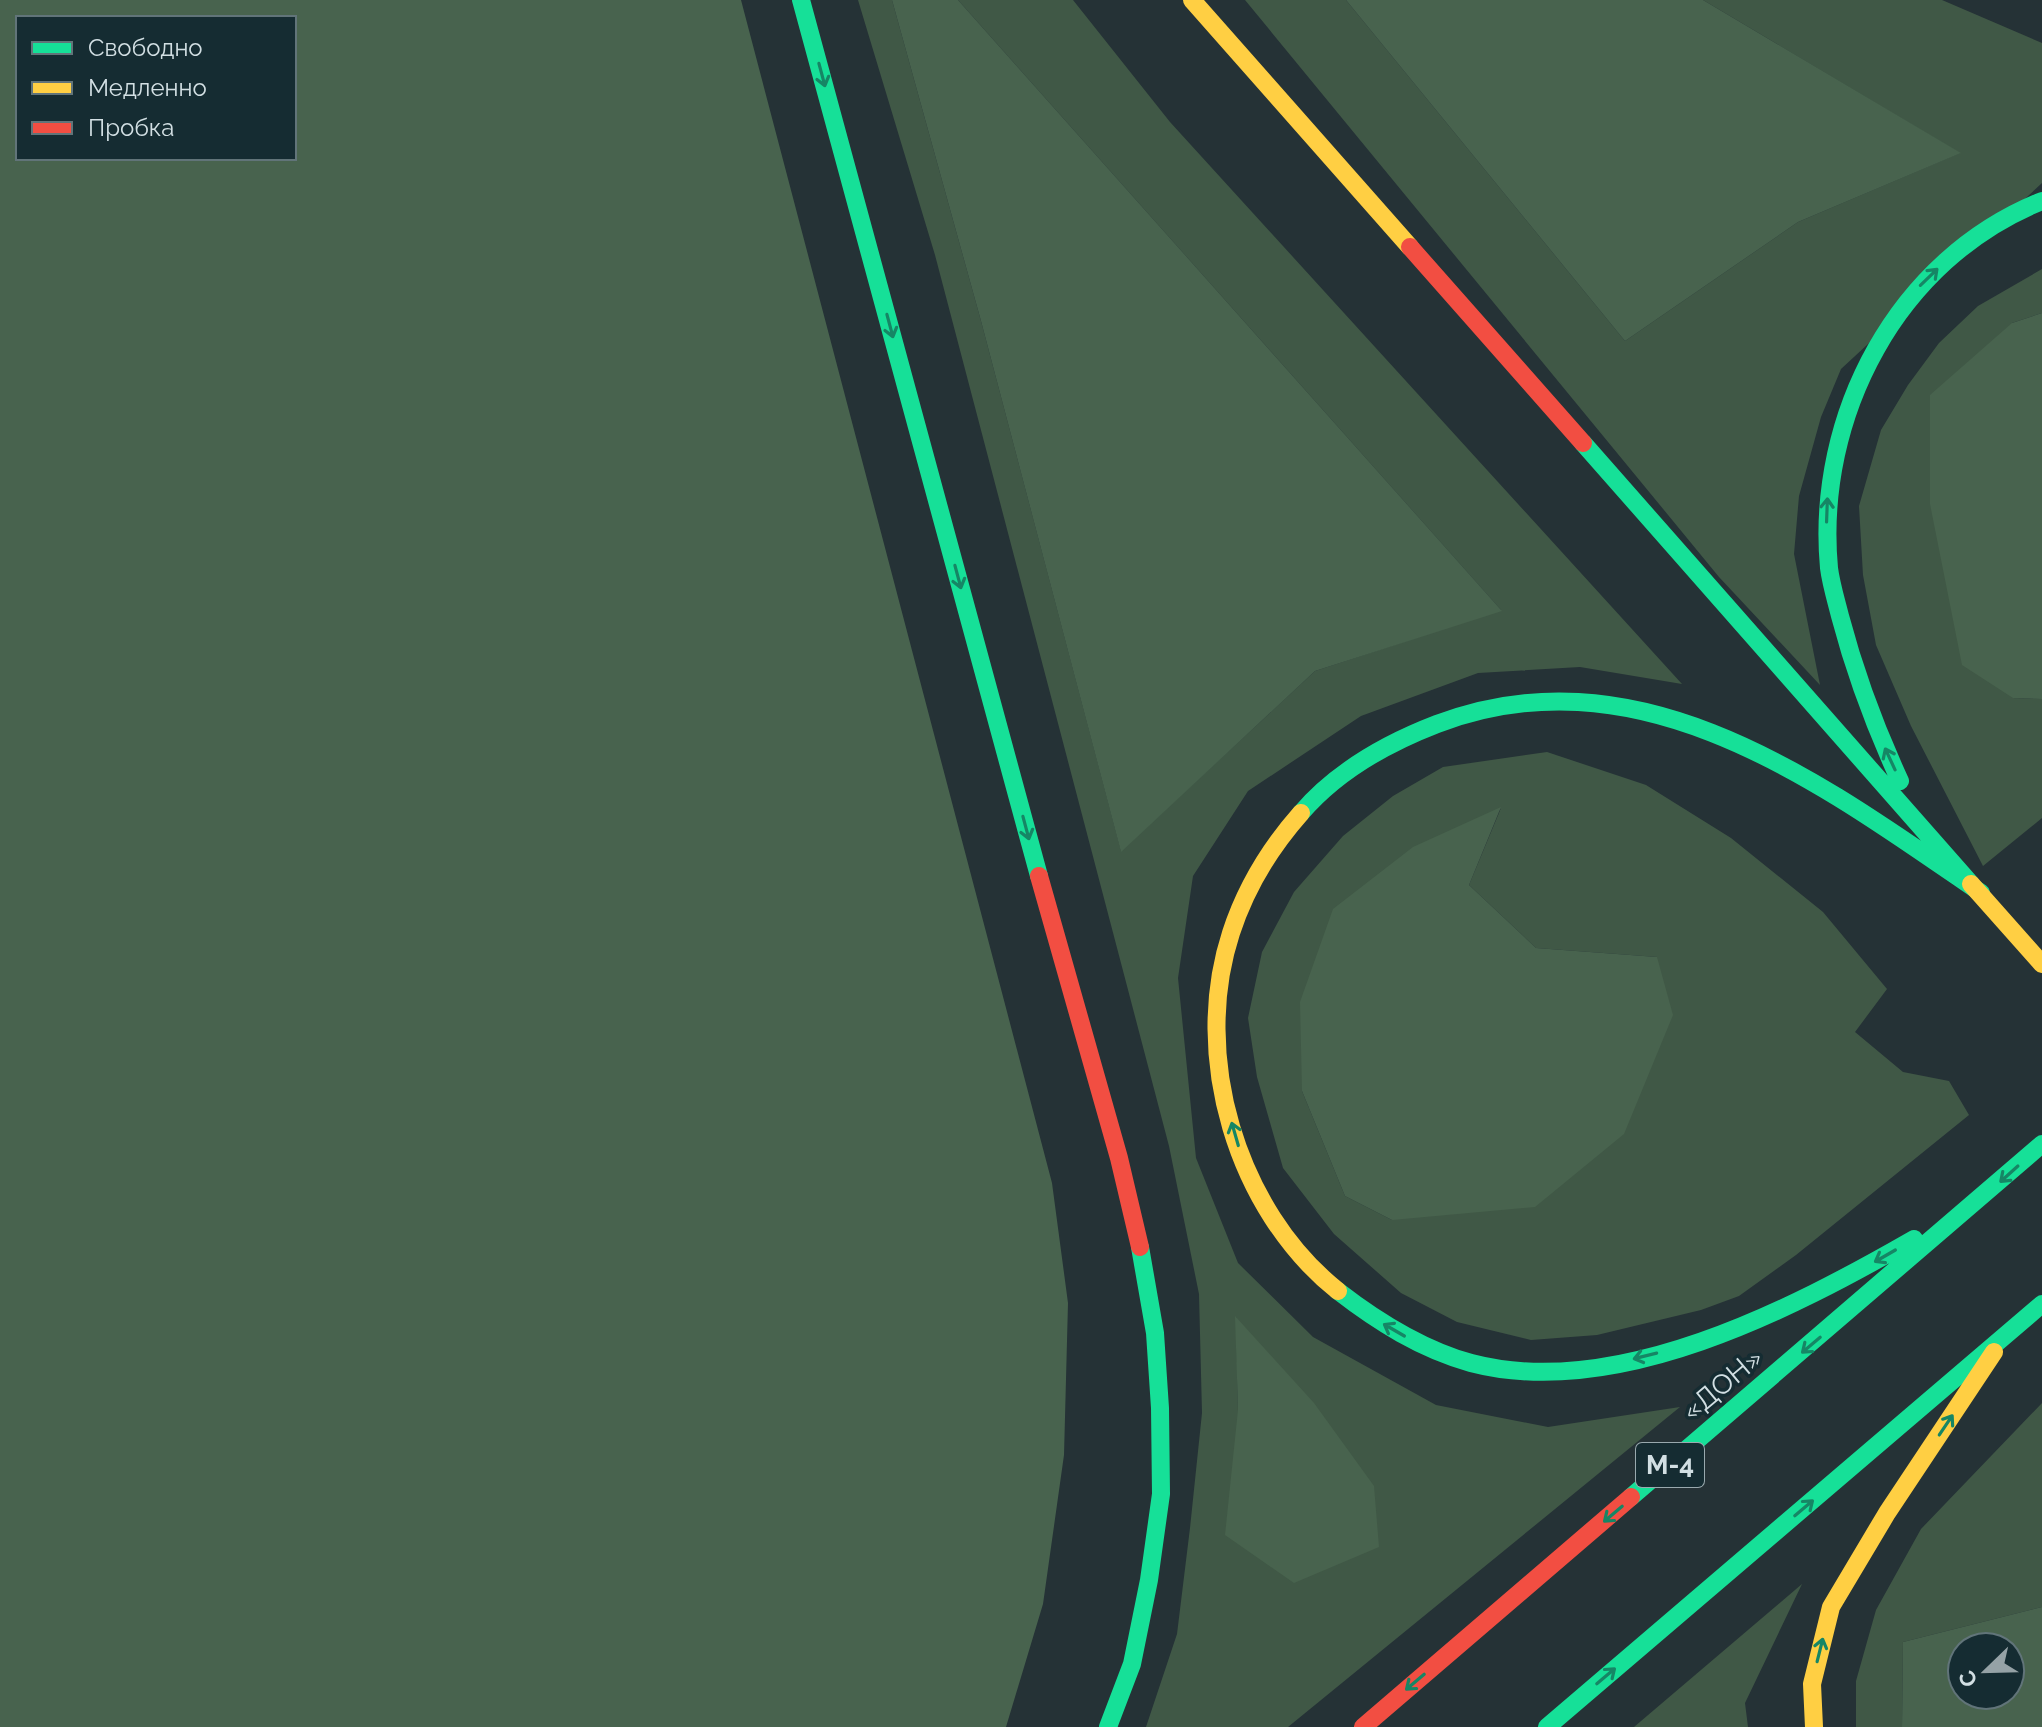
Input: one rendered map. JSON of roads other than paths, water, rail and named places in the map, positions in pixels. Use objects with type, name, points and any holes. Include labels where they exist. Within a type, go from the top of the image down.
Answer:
[{"type":"main road","points":[[801,0],[1119,1158],[1144,1263],[1155,1333],[1161,1494],[1149,1580],[1132,1664],[1108,1727]]},
{"type":"main road","points":[[1192,0],[2042,964]]},
{"type":"main road","points":[[1981,893],[1905,791],[1869,713],[1829,571],[1826,509],[1834,448],[1853,389],[1878,341],[1912,294],[1956,251],[2003,219],[2042,201]]},
{"type":"main road","points":[[1976,1203],[1812,1295],[1688,1345],[1633,1359],[1575,1368],[1516,1370],[1468,1363],[1416,1343],[1372,1317],[1332,1288],[1292,1248],[1263,1202],[1238,1147],[1219,1078],[1216,1016],[1222,960],[1237,911],[1262,861],[1295,816],[1337,776],[1379,748],[1428,725],[1486,708],[1544,700],[1605,705],[1675,720],[1744,743],[1810,777],[1981,893]]},
{"type":"main road","name":"«ДОН»","points":[[1363,1727],[2042,1144]]},
{"type":"main road","points":[[1547,1727],[2042,1304]]},
{"type":"main road","points":[[1814,1727],[1812,1684],[1831,1607],[1887,1513],[2005,1336]]}]
